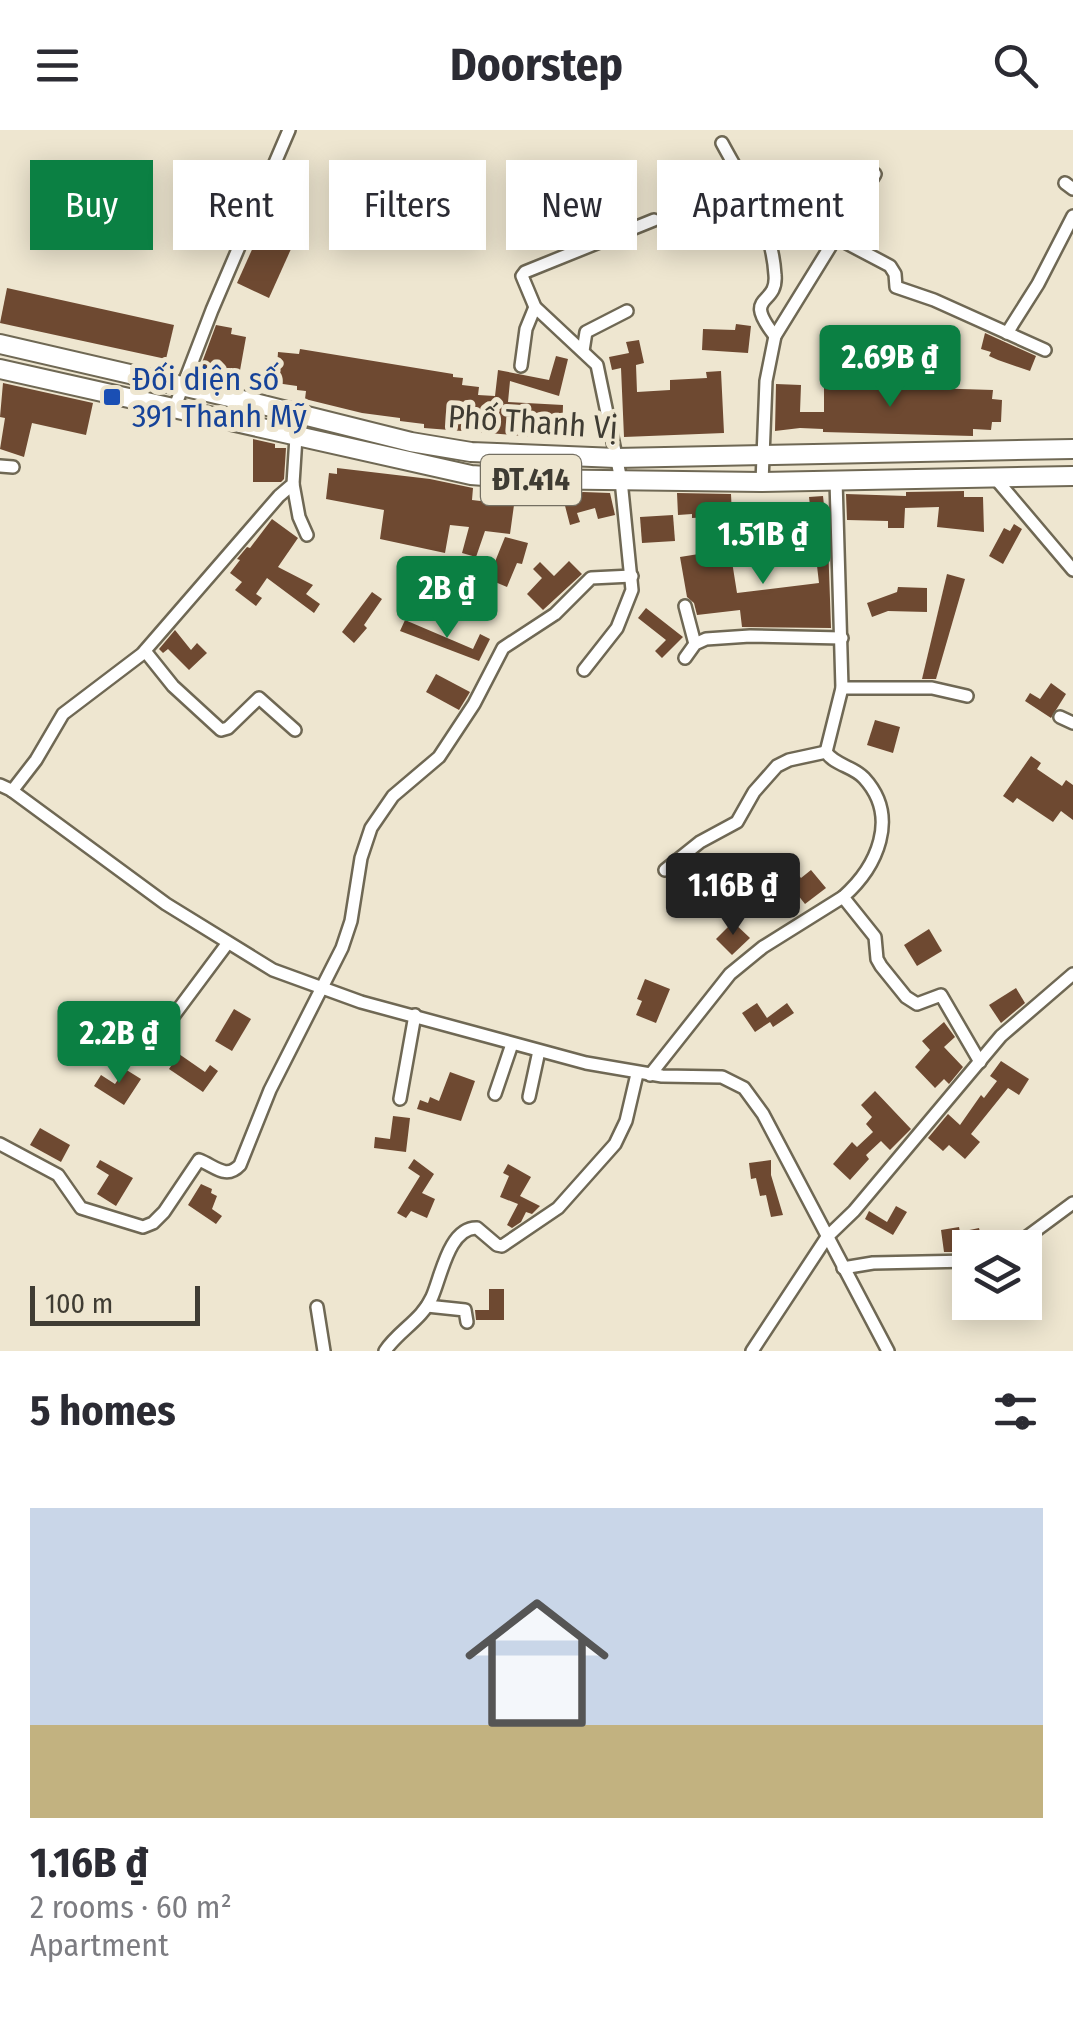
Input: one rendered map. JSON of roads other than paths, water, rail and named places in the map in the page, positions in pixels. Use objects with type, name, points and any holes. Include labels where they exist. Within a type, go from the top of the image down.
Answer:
[{"type":"main road","name":"Phố Thanh Vị","points":[[0,344],[426,444],[534,457],[763,457],[1073,449]]},
{"type":"main road","name":"Phố Thanh Vị","points":[[0,369],[471,475],[525,480],[762,482],[1073,476]]},
{"type":"street","points":[[174,409],[289,130]]},
{"type":"street","points":[[722,143],[753,195],[769,240],[776,279],[759,315],[775,336]]},
{"type":"street","points":[[1008,333],[1073,216]]},
{"type":"street","points":[[584,670],[617,628],[630,600],[632,576],[621,480],[597,365],[534,307],[522,276],[654,220]]},
{"type":"street","points":[[762,482],[766,381],[775,336],[829,250]]},
{"type":"street","points":[[860,250],[890,266],[896,287],[902,291],[934,300],[1045,350]]},
{"type":"street","points":[[521,366],[526,328],[534,307]]},
{"type":"street","points":[[582,351],[586,332],[627,311]]},
{"type":"street","points":[[296,438],[293,484],[307,535]]},
{"type":"street","points":[[995,478],[1073,570]]},
{"type":"street","points":[[385,1351],[427,1306],[455,1241],[463,1232],[477,1228],[502,1246],[558,1208],[615,1144],[644,1074],[730,974],[762,947],[842,896],[878,850],[882,818],[873,792],[862,776],[829,758],[826,752],[842,688],[836,480]]},
{"type":"street","points":[[293,484],[145,651],[63,714],[30,769],[6,788],[152,894],[274,970],[323,989],[539,1051],[644,1074],[722,1076],[744,1088],[763,1114],[888,1351]]},
{"type":"street","points":[[0,1144],[58,1175],[81,1208],[129,1225],[153,1223],[199,1160],[229,1174],[240,1166],[276,1079],[323,989],[351,922],[361,858],[371,828],[393,796],[439,756],[474,704],[502,648],[555,614],[591,578],[632,576]]},
{"type":"street","points":[[685,606],[695,644]]},
{"type":"street","points":[[685,658],[695,644],[706,639],[842,638]]},
{"type":"street","points":[[145,651],[173,686],[221,730],[259,698],[294,730]]},
{"type":"street","points":[[842,688],[932,688],[966,696]]},
{"type":"street","points":[[1060,717],[1073,723]]},
{"type":"street","points":[[664,870],[700,842],[737,822],[754,792],[777,766],[826,752]]},
{"type":"street","points":[[842,896],[876,937],[877,960],[906,997],[917,1004],[941,995],[980,1062]]},
{"type":"street","points":[[148,1050],[227,944]]},
{"type":"street","points":[[752,1351],[827,1236],[854,1210],[1000,1036],[1073,974]]},
{"type":"street","points":[[400,1099],[415,1015]]},
{"type":"street","points":[[495,1094],[512,1044]]},
{"type":"street","points":[[528,1096],[539,1051]]},
{"type":"street","points":[[1036,1230],[1073,1203]]},
{"type":"street","points":[[844,1268],[873,1263],[952,1262]]},
{"type":"street","points":[[427,1306],[465,1310],[467,1322]]},
{"type":"street","points":[[317,1307],[324,1351]]},
{"type":"place","name":"Đối diện số 391 Thanh Mỹ","points":[[112,397]]}]
